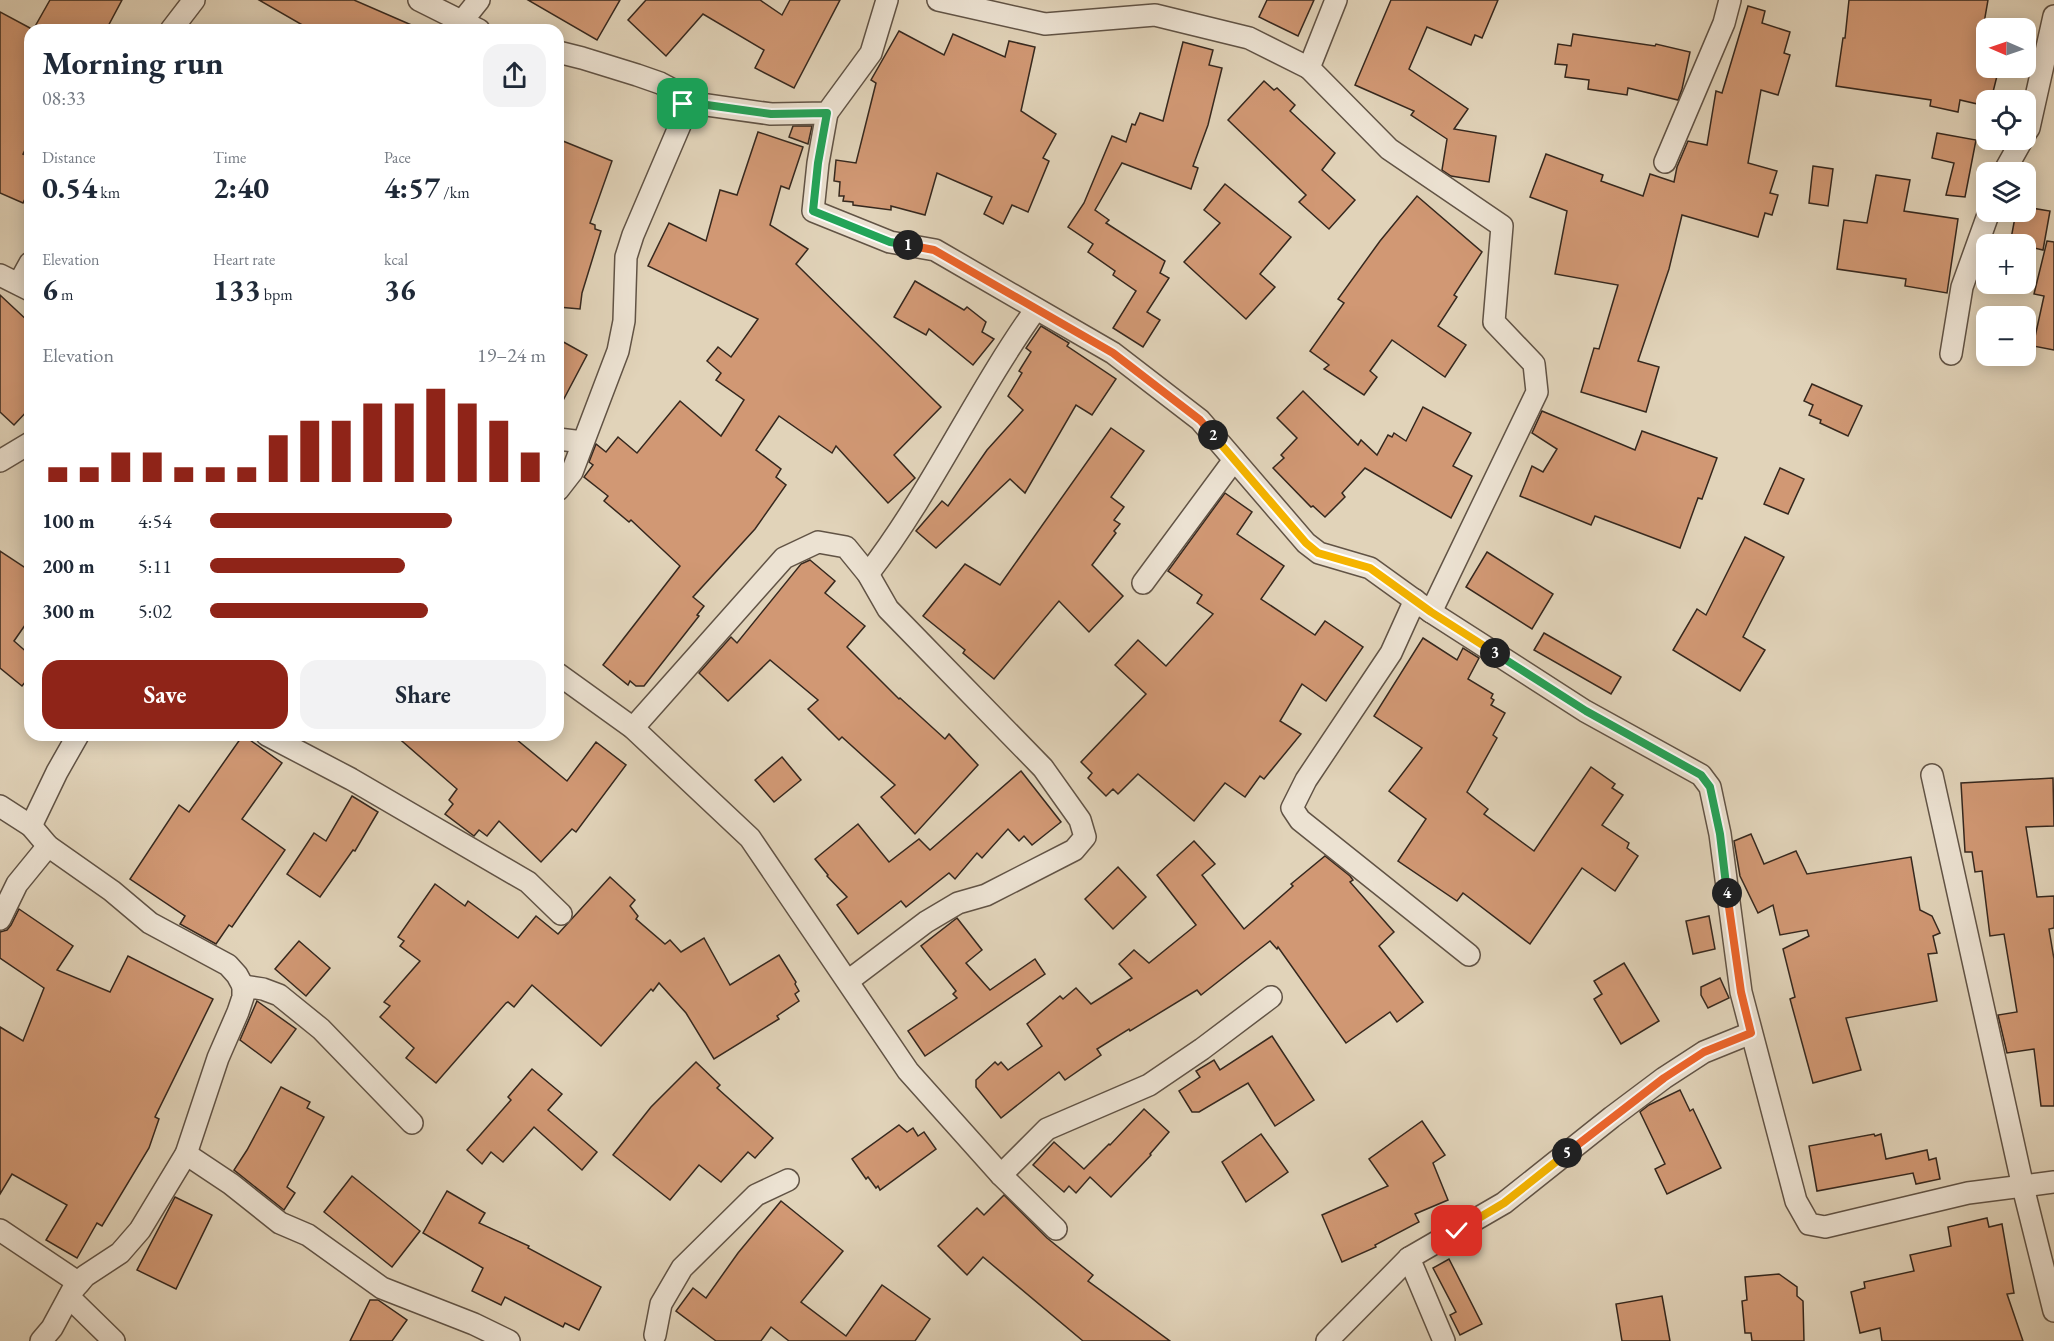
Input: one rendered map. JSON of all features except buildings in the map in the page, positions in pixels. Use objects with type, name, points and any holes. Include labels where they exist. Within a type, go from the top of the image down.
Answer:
[{"type":"street","points":[[176,24],[194,0]]},
{"type":"street","points":[[419,0],[460,24]]},
{"type":"street","points":[[467,24],[479,0]]},
{"type":"street","points":[[887,0],[871,53],[827,113],[818,163],[813,211],[890,242],[934,250],[1113,353],[1200,420],[1306,543],[1318,553],[1370,568],[1423,606],[1586,711],[1701,775],[1710,787],[1720,834],[1741,992],[1796,1201],[1809,1224],[1825,1227],[1968,1193],[2054,1182]]},
{"type":"street","points":[[938,0],[1045,24],[1155,15],[1249,38],[1309,68],[1389,149],[1502,226],[1494,322],[1534,364],[1537,392],[1423,606],[1306,780],[1292,808],[1300,820],[1469,955]]},
{"type":"street","points":[[1309,68],[1336,0]]},
{"type":"street","points":[[1665,162],[1724,23],[1730,0]]},
{"type":"street","points":[[2036,97],[2054,16]]},
{"type":"street","points":[[564,53],[637,75],[700,104],[771,114],[827,113]]},
{"type":"street","points":[[564,482],[572,472],[618,351],[624,321],[626,257],[633,235],[683,118],[683,104],[674,92]]},
{"type":"street","points":[[683,118],[700,104]]},
{"type":"street","points":[[1951,354],[1962,287],[1985,222]]},
{"type":"street","points":[[868,574],[895,539],[1012,342],[1036,309]]},
{"type":"street","points":[[564,440],[584,442]]},
{"type":"street","points":[[0,461],[24,447]]},
{"type":"street","points":[[1143,583],[1234,460]]},
{"type":"street","points":[[633,728],[784,558],[818,542],[846,547],[868,574],[888,609],[1043,768],[1080,820],[1085,837],[1074,850],[986,895],[958,903],[926,922],[848,981]]},
{"type":"street","points":[[564,678],[633,728],[750,838],[908,1071],[1002,1175],[1056,1229]]},
{"type":"street","points":[[31,826],[75,741]]},
{"type":"street","points":[[278,741],[351,779],[528,882],[561,914]]},
{"type":"street","points":[[1932,775],[2023,1187],[2054,1311]]},
{"type":"street","points":[[0,806],[31,826],[48,846],[112,891],[150,923],[228,965],[243,986],[238,1012],[218,1058],[186,1154],[140,1230],[120,1253],[85,1276],[52,1328],[41,1341]]},
{"type":"street","points":[[0,919],[17,884],[48,846]]},
{"type":"street","points":[[243,986],[263,989],[279,995],[321,1029],[412,1123]]},
{"type":"street","points":[[1002,1175],[1047,1129],[1149,1085],[1202,1049],[1271,997]]},
{"type":"street","points":[[1327,1341],[1409,1258],[1504,1203],[1664,1078],[1704,1052],[1751,1033]]},
{"type":"street","points":[[186,1154],[231,1184],[280,1223],[308,1235],[382,1288],[474,1324],[509,1341]]},
{"type":"street","points":[[657,1339],[661,1304],[682,1268],[756,1195],[788,1180]]},
{"type":"street","points":[[0,1230],[74,1290],[114,1341]]},
{"type":"street","points":[[1409,1258],[1444,1341]]},
{"type":"route","points":[[683,104],[683,118],[700,104],[771,114],[827,113],[818,163],[813,211],[890,242],[934,250],[1113,353],[1200,420],[1306,543],[1318,553],[1370,568],[1431,612],[1586,711],[1688,766],[1701,775],[1710,787],[1720,834],[1741,992],[1751,1033],[1704,1052],[1664,1078],[1504,1203],[1457,1231]]}]
